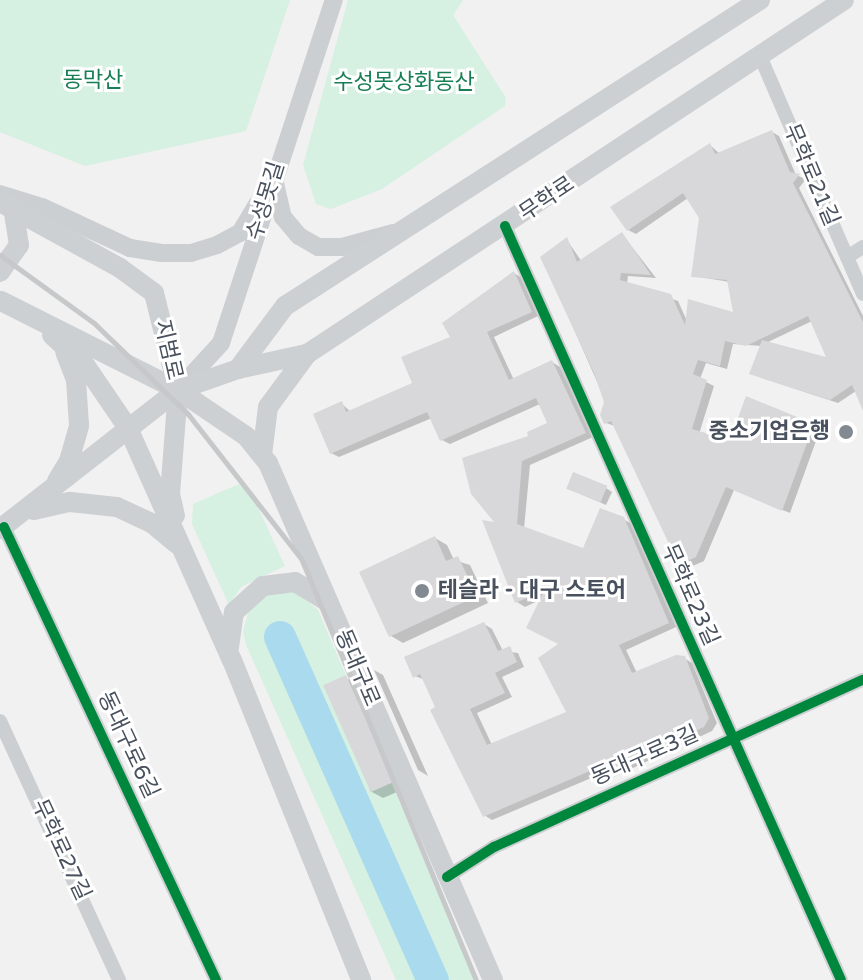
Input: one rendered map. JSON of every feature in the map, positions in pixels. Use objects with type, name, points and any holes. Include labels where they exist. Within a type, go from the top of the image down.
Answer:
[{"type":"main road","points":[[238,369],[285,306],[411,228],[760,0]]},
{"type":"main road","name":"무학로","points":[[2,528],[178,390],[238,369],[307,354],[844,0]]},
{"type":"main road","points":[[0,272],[19,245],[4,201]]},
{"type":"main road","name":"지범로","points":[[4,201],[154,293],[178,390]]},
{"type":"main road","name":"지범로","points":[[0,301],[178,390]]},
{"type":"main road","name":"지범로","points":[[0,301],[57,338],[85,365],[128,428],[183,549]]},
{"type":"main road","points":[[49,493],[69,461],[79,425],[76,380],[57,338]]},
{"type":"main road","points":[[262,455],[268,407],[307,354]]},
{"type":"main road","points":[[178,390],[170,494],[183,549],[232,660],[361,980]]},
{"type":"main road","name":"동대구로","points":[[178,390],[246,436],[262,455],[493,980]]},
{"type":"main road","points":[[25,512],[70,502],[117,507],[153,524],[183,549]]},
{"type":"main road","points":[[232,660],[231,619],[256,589],[295,582],[328,602]]},
{"type":"street","name":"수성못길","points":[[178,390],[221,343],[273,176],[334,0]]},
{"type":"street","name":"무학로21길","points":[[760,56],[863,294]]},
{"type":"street","points":[[4,201],[42,207],[130,248],[191,253],[240,233],[273,176]]},
{"type":"street","points":[[273,176],[283,217],[299,236],[318,247],[342,247],[411,228]]},
{"type":"street","name":"무학로23길","points":[[505,226],[841,980]]},
{"type":"street","points":[[847,257],[863,247]]},
{"type":"street","name":"동대구로6길","points":[[2,528],[216,980]]},
{"type":"street","name":"동대구로3길","points":[[447,877],[494,847],[863,680]]},
{"type":"street","name":"무학로27길","points":[[0,721],[119,980]]},
{"type":"green space","name":"동막산","points":[[0,0],[290,0],[246,131],[85,166],[0,132]]},
{"type":"green space","name":"수성못상화동산","points":[[348,0],[463,0],[453,15],[506,98],[505,106],[382,189],[331,209],[316,204],[303,165]]},
{"type":"green space","points":[[239,484],[255,501],[285,566],[241,587],[229,605],[192,524],[193,504]]},
{"type":"green space","points":[[295,591],[318,610],[475,980],[396,980],[246,645],[243,632],[249,609],[268,593]]},
{"type":"building","points":[[772,130],[790,172],[800,174],[793,183],[863,322],[863,411],[852,385],[830,400],[749,374],[762,340],[826,357],[808,316],[746,346],[725,341],[720,366],[698,360],[693,374],[707,380],[692,429],[730,440],[746,396],[814,424],[782,511],[726,487],[696,557],[679,565],[611,421],[604,424],[600,415],[604,402],[594,373],[540,257],[567,237],[577,262],[622,232],[651,275],[621,273],[620,280],[671,294],[685,325],[688,299],[733,312],[727,280],[691,277],[699,218],[683,193],[627,231],[610,207],[710,143],[715,154]]},
{"type":"building","points":[[514,271],[532,312],[487,332],[509,380],[552,360],[586,433],[522,461],[517,524],[583,548],[600,508],[624,517],[669,623],[619,645],[632,673],[676,655],[685,656],[709,718],[704,727],[595,778],[592,770],[483,817],[430,710],[435,707],[420,674],[413,678],[404,657],[484,622],[498,651],[510,646],[517,662],[495,673],[505,693],[470,709],[487,745],[566,712],[538,658],[558,644],[526,628],[544,591],[515,603],[482,520],[494,522],[471,494],[462,458],[528,436],[527,432],[547,423],[536,398],[440,441],[427,412],[330,454],[313,414],[342,401],[346,412],[412,383],[401,357],[450,337],[442,323]]},
{"type":"building","points":[[573,472],[607,486],[601,503],[566,489]]},
{"type":"building","points":[[435,536],[446,561],[458,556],[477,596],[389,637],[359,572]]},
{"type":"building","points":[[346,675],[394,782],[371,792],[323,685]]},
{"type":"waterway","points":[[280,637],[433,980]]},
{"type":"railway","points":[[0,255],[94,323],[188,414],[302,560],[476,980]]},
{"type":"cycle path","points":[[505,226],[841,980]]},
{"type":"cycle path","points":[[4,527],[216,980]]},
{"type":"cycle path","points":[[447,877],[494,847],[863,680]]},
{"type":"place","name":"중소기업은행","points":[[846,432]]},
{"type":"place","name":"테슬라 - 대구 스토어","points":[[422,591]]}]
